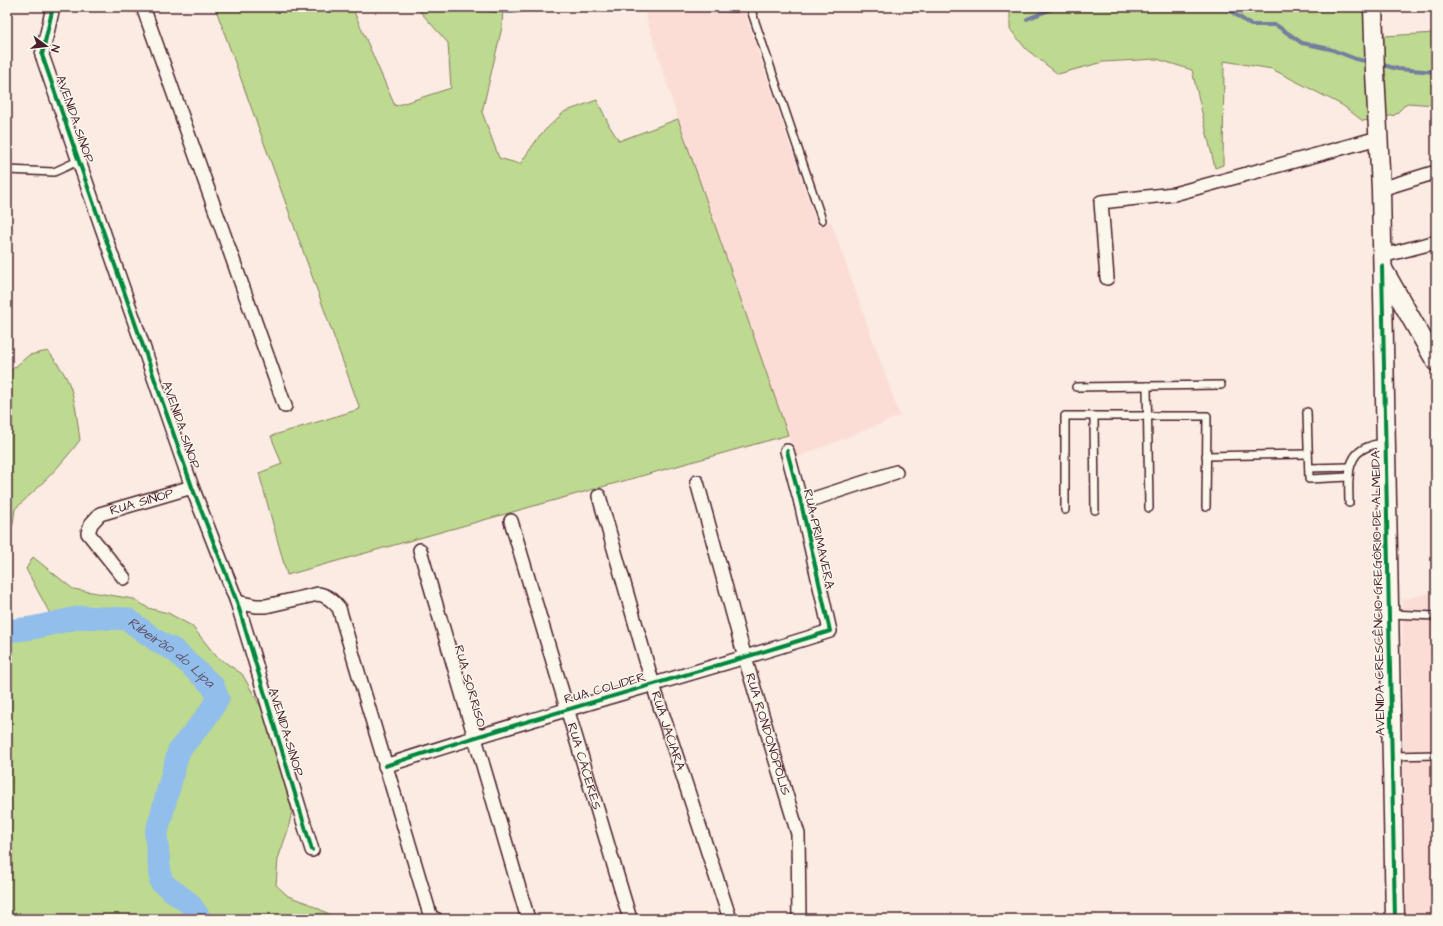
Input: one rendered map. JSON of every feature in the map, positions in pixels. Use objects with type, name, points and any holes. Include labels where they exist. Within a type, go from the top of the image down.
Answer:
[{"type":"street","name":"AVENIDA SINOP","points":[[53,7],[42,55],[192,487],[237,602],[312,850]]},
{"type":"street","points":[[143,7],[285,406]]},
{"type":"street","name":"AVENIDA CRESCÊNCIO GREGÓRIO DE ALMEIDA","points":[[1373,7],[1381,189],[1395,919]]},
{"type":"street","points":[[1107,278],[1101,202],[1174,194],[1378,138]]},
{"type":"street","points":[[1381,189],[1436,172]]},
{"type":"street","points":[[1436,242],[1382,261],[1436,362]]},
{"type":"street","name":"RUA PRIMAVERA","points":[[787,451],[801,503],[830,631]]},
{"type":"street","name":"RUA PRIMAVERA","points":[[801,503],[896,472]]},
{"type":"street","name":"RUA RONDONÓPOLIS","points":[[697,482],[745,658],[798,834],[799,919]]},
{"type":"street","name":"RUA SINOP","points":[[124,578],[88,533],[91,524],[100,514],[192,487]]},
{"type":"street","name":"RUA JACIARA","points":[[599,496],[653,685],[730,919]]},
{"type":"street","name":"RUA CÁCERES","points":[[511,521],[630,919]]},
{"type":"street","name":"RUA SORRISO","points":[[420,550],[528,919]]},
{"type":"street","points":[[237,602],[256,606],[266,606],[318,594],[323,595],[333,601],[339,608],[431,918],[436,919]]},
{"type":"street","name":"RUA COLIDER","points":[[385,766],[474,736],[745,658],[830,631]]},
{"type":"lane","points":[[750,7],[822,220]]},
{"type":"lane","points":[[7,170],[54,172],[78,161]]},
{"type":"lane","points":[[1076,387],[1221,385]]},
{"type":"lane","points":[[1147,386],[1149,508]]},
{"type":"lane","points":[[1307,412],[1309,479],[1349,477]]},
{"type":"lane","points":[[1065,510],[1066,416],[1206,416],[1206,506]]},
{"type":"lane","points":[[1094,416],[1094,510]]},
{"type":"lane","points":[[1349,503],[1349,468],[1353,459],[1369,446],[1386,443]]},
{"type":"lane","points":[[1206,456],[1308,454]]},
{"type":"lane","points":[[1309,468],[1349,468]]},
{"type":"lane","points":[[1389,614],[1436,616]]},
{"type":"lane","points":[[1392,756],[1436,755]]},
{"type":"shaded area","points":[[643,7],[743,7],[817,225],[831,222],[900,416],[795,458],[678,119]]},
{"type":"shaded area","points":[[1436,591],[1436,919],[1405,919],[1402,600]]},
{"type":"green space","points":[[215,7],[352,7],[395,106],[451,88],[448,43],[416,7],[503,7],[502,27],[482,112],[499,158],[520,164],[540,135],[564,112],[597,100],[610,127],[619,141],[678,119],[788,435],[287,575],[259,473],[282,464],[271,436],[360,409]]},
{"type":"green space","points":[[1010,7],[1383,7],[1384,36],[1436,33],[1436,105],[1407,103],[1395,115],[1363,121],[1342,105],[1272,69],[1224,61],[1223,165],[1215,168],[1192,70],[1157,59],[1103,62],[1058,74],[1026,49],[1010,29]]},
{"type":"green space","points":[[48,351],[63,372],[70,386],[76,410],[80,440],[49,476],[15,509],[13,524],[7,537],[7,374],[29,355]]},
{"type":"green space","points":[[33,557],[73,589],[134,599],[148,608],[168,613],[192,626],[216,656],[242,674],[269,721],[289,791],[292,811],[288,830],[278,859],[276,885],[288,896],[307,903],[339,919],[7,919],[7,631],[54,623],[26,569]]},
{"type":"waterway","points":[[451,7],[511,12],[547,7]]},
{"type":"waterway","points":[[615,7],[737,11]]},
{"type":"waterway","points":[[1027,19],[1057,7]]},
{"type":"waterway","points":[[1221,7],[1229,10],[1251,25],[1276,25],[1302,43],[1330,49],[1356,59],[1370,62]]},
{"type":"waterway","points":[[1379,64],[1398,69],[1436,72]]},
{"type":"waterway","name":"Ribeirão do Lipa","points":[[7,631],[32,628],[82,617],[127,619],[160,643],[174,650],[213,686],[218,699],[205,719],[179,750],[156,835],[161,882],[189,903],[199,917],[198,919]]},
{"type":"cycle path","points":[[53,7],[42,55],[192,487],[237,602],[312,850]]},
{"type":"cycle path","points":[[1382,266],[1395,919]]},
{"type":"cycle path","points":[[385,766],[496,731],[830,631],[801,503],[787,451]]}]
